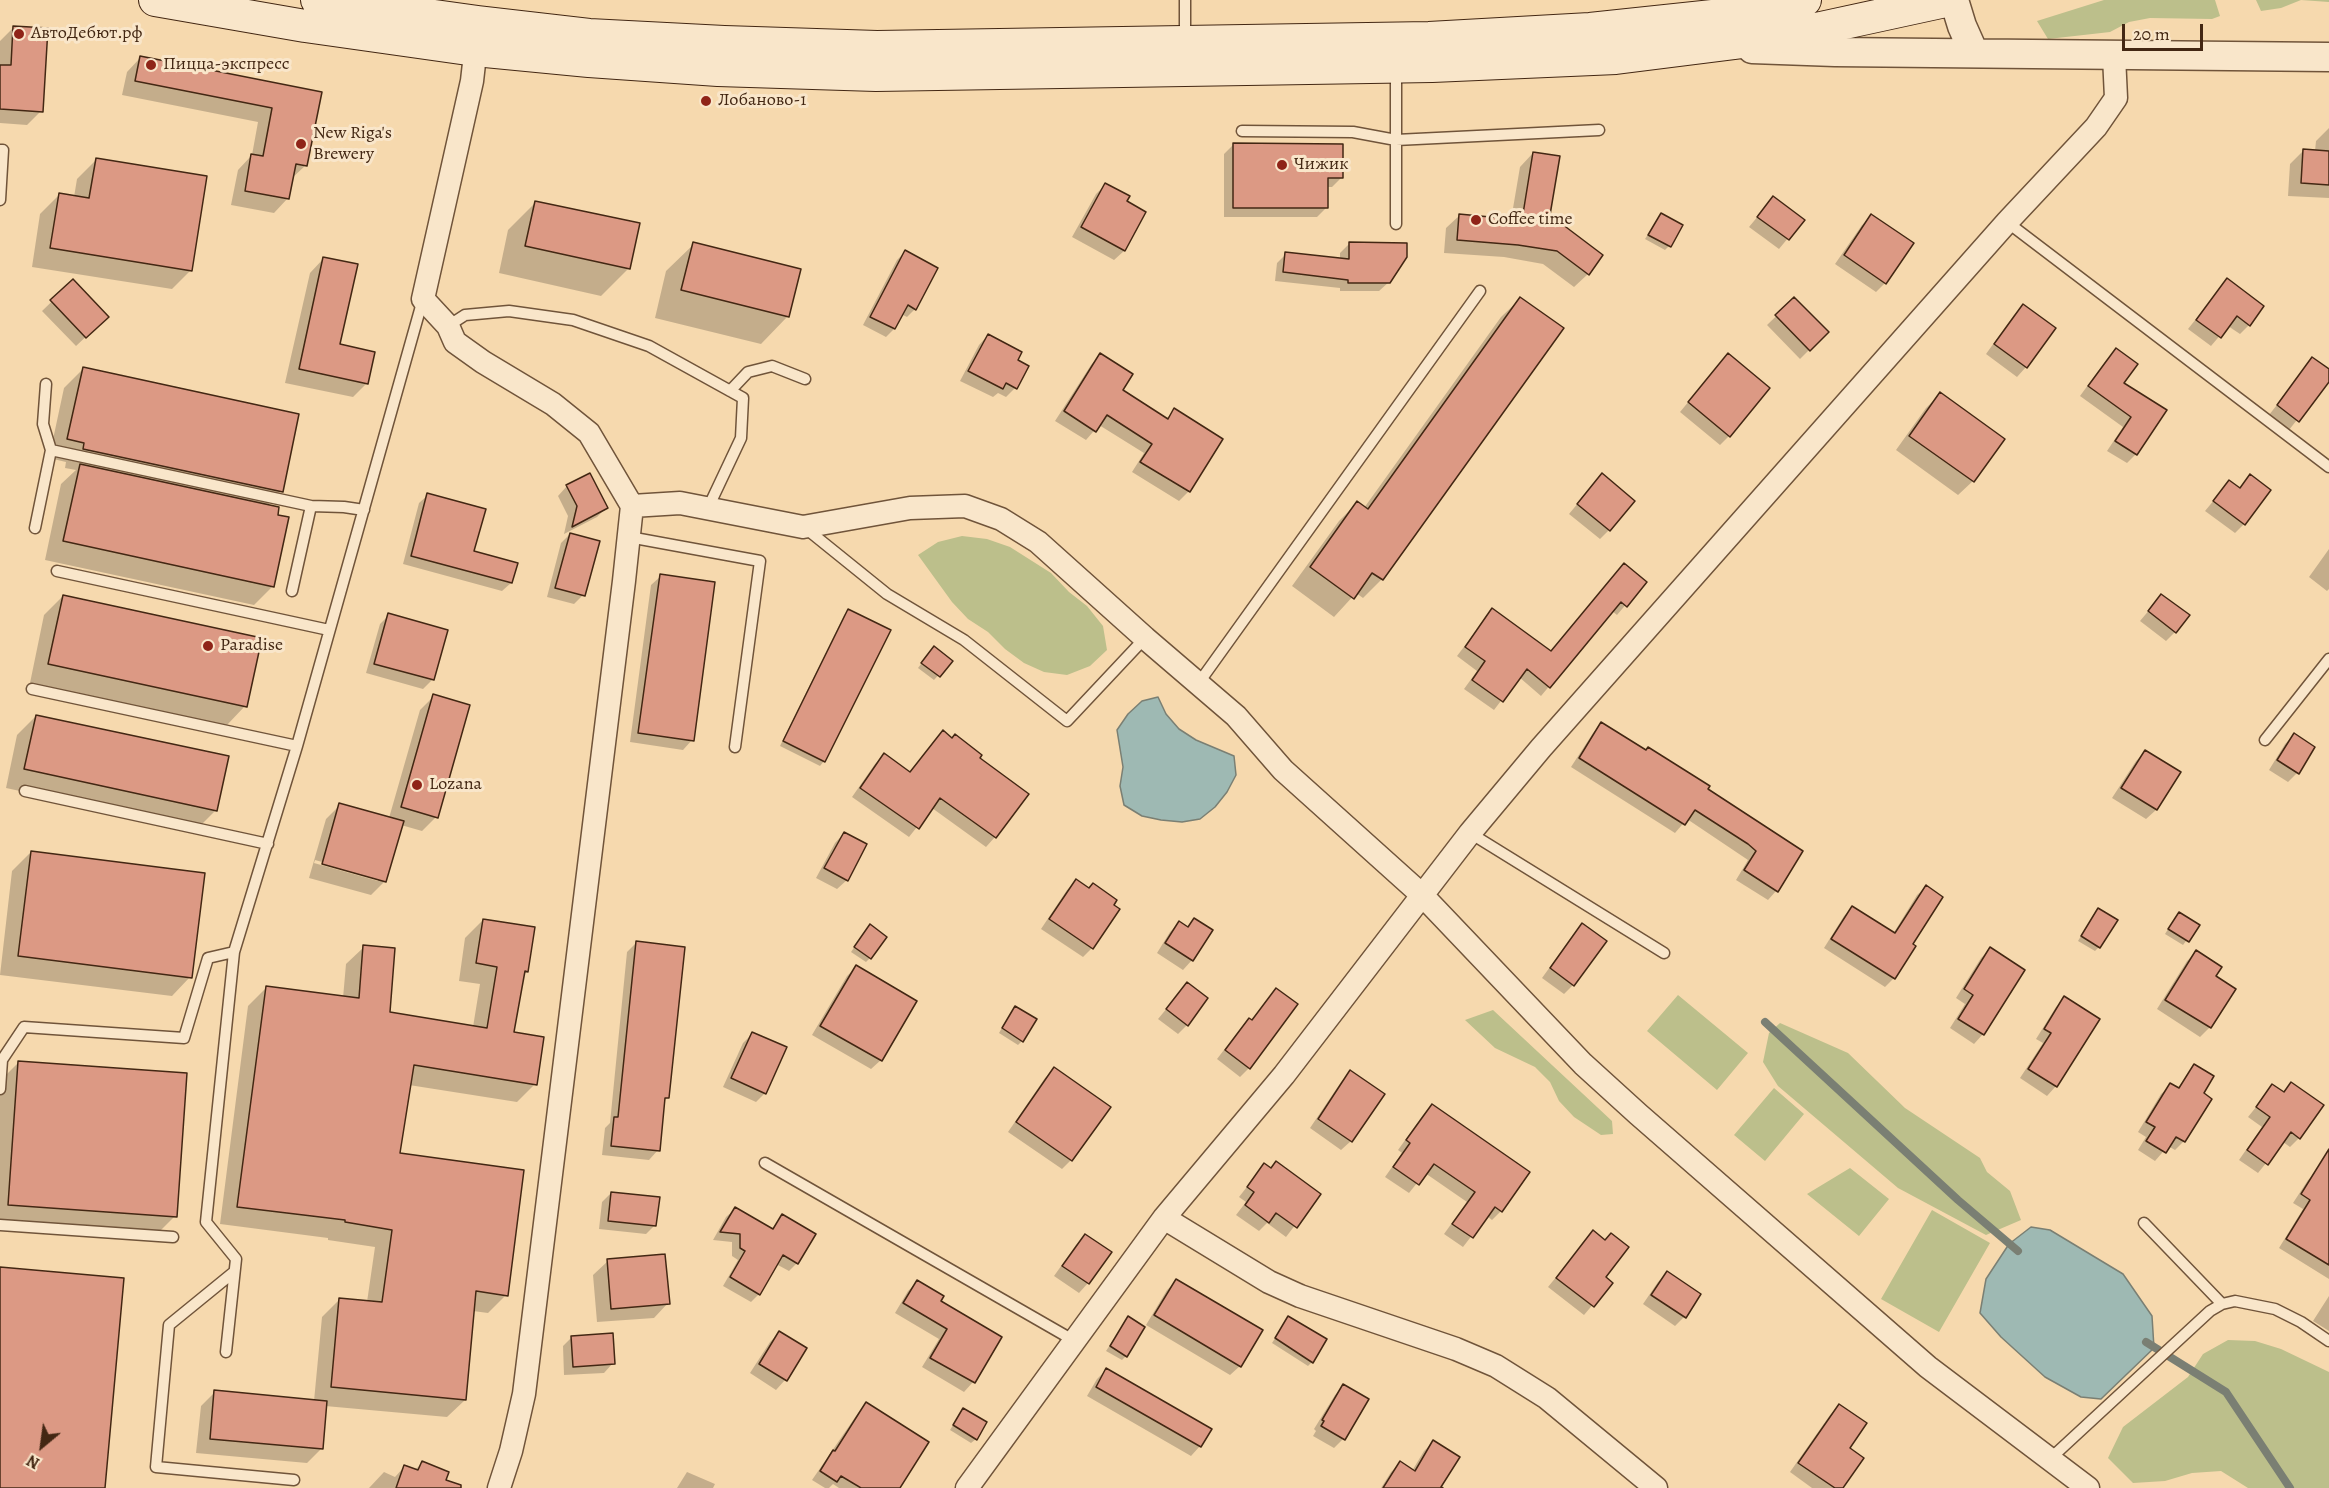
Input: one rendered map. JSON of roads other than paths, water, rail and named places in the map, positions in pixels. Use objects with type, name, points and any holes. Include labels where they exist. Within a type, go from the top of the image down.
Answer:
[{"type":"main road","points":[[155,0],[309,11],[477,36],[618,63],[718,70],[854,74],[1590,29],[1740,13],[1805,0]]},
{"type":"main road","points":[[1186,55],[1396,66],[1616,58],[1775,38],[1952,0]]},
{"type":"street","points":[[1952,0],[1974,53]]},
{"type":"street","points":[[477,36],[472,81],[423,299],[448,326],[455,342],[483,362],[553,404],[589,433],[632,506],[524,1394],[511,1451],[499,1488]]},
{"type":"street","points":[[1702,47],[1835,52],[2329,57]]},
{"type":"street","points":[[966,1488],[1164,1218],[1284,1075],[1470,833],[1541,748],[2007,222],[2096,127],[2116,98],[2114,56]]},
{"type":"street","points":[[632,506],[680,503],[803,527],[910,508],[965,506],[1001,519],[1038,542],[1236,716],[1283,770],[1422,895],[1583,1064],[1638,1114],[1928,1367],[2088,1488]]},
{"type":"street","points":[[1164,1218],[1269,1282],[1290,1292],[1456,1349],[1496,1366],[1547,1398],[1656,1488]]},
{"type":"lane","points":[[1185,0],[1186,55]]},
{"type":"lane","points":[[1396,66],[1396,224]]},
{"type":"lane","points":[[1242,131],[1353,132],[1396,140],[1599,130]]},
{"type":"lane","points":[[0,150],[3,150],[0,200]]},
{"type":"lane","points":[[2007,222],[2329,467]]},
{"type":"lane","points":[[1198,684],[1480,291]]},
{"type":"lane","points":[[226,1352],[236,1260],[206,1222],[234,952],[297,746],[423,299]]},
{"type":"lane","points":[[448,326],[465,315],[510,311],[573,320],[650,346],[744,398],[741,438],[708,507]]},
{"type":"lane","points":[[730,391],[748,372],[772,366],[805,379]]},
{"type":"lane","points":[[35,528],[51,450],[43,424],[46,384]]},
{"type":"lane","points":[[51,450],[311,506],[363,510]]},
{"type":"lane","points":[[292,591],[311,506]]},
{"type":"lane","points":[[803,527],[887,594],[964,640],[1067,721],[1145,638]]},
{"type":"lane","points":[[629,537],[760,561],[735,747]]},
{"type":"lane","points":[[57,572],[329,630]]},
{"type":"lane","points":[[2265,740],[2329,659]]},
{"type":"lane","points":[[32,689],[297,746]]},
{"type":"lane","points":[[25,791],[268,844]]},
{"type":"lane","points":[[1470,833],[1664,953]]},
{"type":"lane","points":[[0,1089],[2,1060],[24,1027],[184,1038],[208,958],[234,952]]},
{"type":"lane","points":[[765,1163],[1073,1340]]},
{"type":"lane","points":[[2144,1222],[2222,1304]]},
{"type":"lane","points":[[0,1225],[173,1237]]},
{"type":"lane","points":[[234,1272],[169,1325],[156,1467],[294,1480]]},
{"type":"lane","points":[[2051,1458],[2210,1311],[2222,1304],[2235,1301],[2275,1309],[2301,1322],[2329,1341]]},
{"type":"water","points":[[1158,697],[1166,714],[1179,729],[1196,740],[1234,756],[1236,775],[1227,792],[1215,807],[1200,819],[1182,822],[1161,820],[1142,816],[1124,805],[1120,786],[1123,767],[1117,730],[1128,714],[1142,701]]},
{"type":"water","points":[[2031,1227],[2050,1230],[2123,1274],[2152,1316],[2154,1348],[2101,1399],[2081,1397],[2045,1377],[2001,1337],[1980,1313],[1986,1279],[2009,1244]]},
{"type":"waterway","points":[[1765,1022],[1958,1200],[2018,1251]]},
{"type":"waterway","points":[[2146,1342],[2226,1392],[2290,1488]]},
{"type":"place","name":"АвтоДебют.рф","points":[[19,34]]},
{"type":"place","name":"Пицца-экспресс","points":[[151,65]]},
{"type":"place","name":"Лобаново-1","points":[[706,101]]},
{"type":"place","name":"New Riga's Brewery","points":[[301,144]]},
{"type":"place","name":"Чижик","points":[[1282,165]]},
{"type":"place","name":"Coffee time","points":[[1476,220]]},
{"type":"place","name":"Paradise","points":[[208,646]]},
{"type":"place","name":"Lozana","points":[[417,785]]}]
